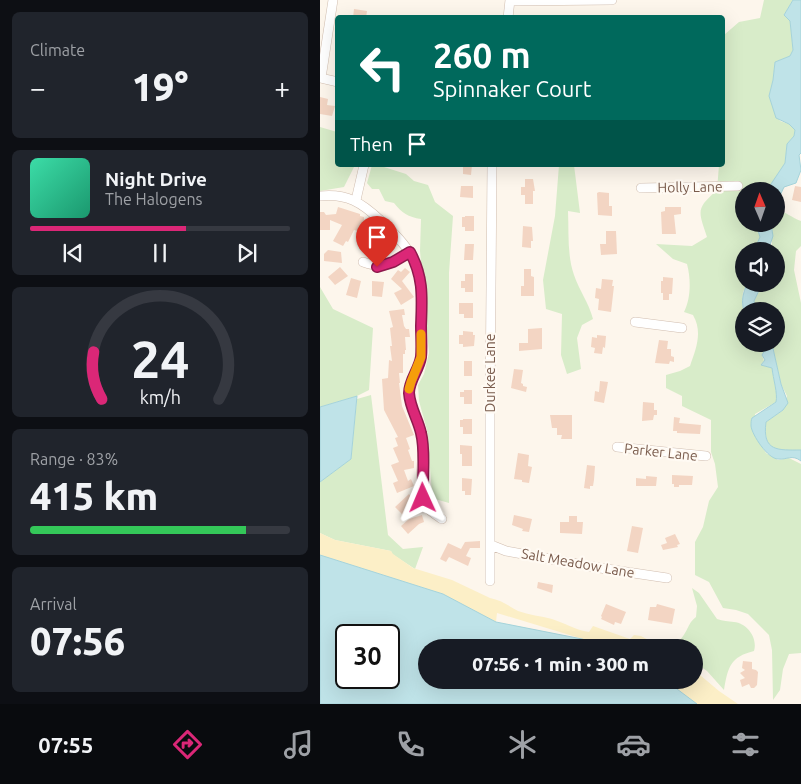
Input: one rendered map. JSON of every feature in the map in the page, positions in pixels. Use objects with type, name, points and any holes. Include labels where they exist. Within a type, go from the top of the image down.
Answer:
[{"type":"street","points":[[333,0],[320,78],[335,81]]},
{"type":"street","points":[[508,15],[510,0],[612,0]]},
{"type":"street","points":[[356,200],[364,167]]},
{"type":"street","name":"Durkee Lane","points":[[490,581],[492,167]]},
{"type":"street","name":"Holly Lane","points":[[641,188],[735,186]]},
{"type":"street","points":[[320,196],[337,195],[356,200],[394,233],[410,252],[417,266],[422,293],[421,357],[411,382],[409,391],[410,403],[422,442],[423,498],[429,510],[442,519]]},
{"type":"street","points":[[364,262],[377,267],[384,266],[410,252]]},
{"type":"street","points":[[635,322],[682,328]]},
{"type":"street","name":"Parker Lane","points":[[617,447],[706,456]]},
{"type":"street","name":"Salt Meadow Lane","points":[[491,545],[506,551],[667,578]]},
{"type":"green space","points":[[764,0],[793,0],[784,15],[790,21],[793,50],[790,56],[775,62],[769,96],[780,121],[789,124],[795,130],[794,136],[787,144],[785,163],[772,182],[735,182],[735,232],[758,232],[760,237],[758,242],[735,242],[735,292],[743,292],[742,302],[735,302],[735,352],[764,352],[762,355],[764,361],[761,365],[772,368],[776,402],[755,414],[755,435],[766,453],[778,460],[789,458],[801,464],[801,653],[789,654],[783,669],[780,690],[773,700],[772,650],[769,635],[748,614],[723,608],[709,582],[695,575],[695,542],[703,527],[709,501],[718,487],[715,464],[711,452],[711,420],[682,406],[682,396],[666,388],[666,375],[690,366],[698,340],[698,328],[693,315],[684,312],[690,288],[687,264],[673,259],[656,244],[692,246],[707,237],[701,215],[702,206],[717,190],[719,167],[725,167],[725,34],[739,22],[760,18]]},
{"type":"green space","points":[[320,127],[335,131],[335,167],[354,167],[344,187],[320,191]]},
{"type":"green space","points":[[371,167],[384,167],[406,174],[414,181],[428,185],[435,202],[453,216],[449,273],[449,503],[435,499],[432,493],[427,430],[419,401],[418,385],[424,374],[429,353],[420,251],[421,219],[406,214],[394,203],[385,201],[379,189],[372,189],[367,183]]},
{"type":"green space","points":[[559,167],[574,167],[580,213],[568,211],[570,260],[576,281],[593,319],[582,325],[577,338],[581,369],[567,374],[561,355],[562,314],[546,309],[543,280],[555,216]]},
{"type":"green space","points":[[785,213],[801,221],[801,246],[796,251],[794,270],[801,303],[801,450],[773,448],[769,444],[766,432],[766,422],[783,410],[787,396],[781,384],[774,352],[785,352],[785,302],[754,301],[758,292],[785,292],[785,242],[772,242],[771,232],[785,232]]},
{"type":"green space","points":[[320,287],[333,309],[373,328],[369,390],[357,396],[320,407]]},
{"type":"green space","points":[[371,395],[388,535],[403,549],[423,547],[415,569],[392,554],[391,551],[335,540],[320,533],[320,482],[351,459],[357,399]]},
{"type":"green space","points":[[692,588],[699,593],[717,619],[739,623],[747,628],[753,636],[754,651],[746,653],[735,660],[729,669],[724,690],[703,668],[703,639],[681,639],[690,623],[696,617],[697,606]]},
{"type":"sand","points":[[320,533],[335,540],[391,551],[413,568],[452,580],[526,614],[552,619],[589,632],[593,626],[630,639],[583,639],[497,613],[496,622],[443,594],[320,555]]},
{"type":"sand","points":[[634,635],[647,639],[630,639]]},
{"type":"sand","points":[[703,678],[738,704],[697,704],[677,689],[703,689]]},
{"type":"water","points":[[793,0],[801,0],[801,153],[799,155],[801,170],[796,183],[785,187],[785,182],[772,182],[785,163],[787,144],[794,136],[795,130],[789,124],[776,118],[769,96],[775,62],[790,56],[793,50],[790,21],[784,15]]},
{"type":"water","points":[[758,232],[772,232],[771,242],[758,242],[760,237]]},
{"type":"water","points":[[744,292],[758,292],[754,302],[743,302]]},
{"type":"water","points":[[764,352],[774,352],[781,384],[788,403],[783,410],[766,422],[765,432],[767,439],[769,444],[779,449],[801,450],[801,461],[792,458],[774,458],[761,446],[752,430],[752,418],[776,402],[772,368],[761,365],[765,360],[762,355]]},
{"type":"water","points":[[357,396],[351,459],[320,482],[320,407]]},
{"type":"water","points":[[320,555],[443,594],[496,622],[582,639],[418,639],[418,689],[677,689],[697,704],[320,704]]},
{"type":"building","points":[[354,9],[367,11],[366,15],[353,15]]},
{"type":"building","points":[[320,97],[328,99],[327,105],[335,106],[332,116],[320,114]]},
{"type":"building","points":[[463,167],[472,167],[471,175],[463,174]]},
{"type":"building","points":[[525,179],[533,179],[535,191],[533,191],[533,204],[525,204],[525,195],[521,195],[521,187],[525,187]]},
{"type":"building","points":[[461,186],[473,186],[473,198],[460,197]]},
{"type":"building","points":[[795,186],[801,187],[801,202],[792,200]]},
{"type":"building","points":[[597,193],[609,193],[609,206],[612,206],[612,216],[598,215]]},
{"type":"building","points":[[338,207],[360,214],[360,216],[364,217],[364,220],[375,227],[374,229],[378,233],[388,237],[387,239],[392,241],[386,254],[380,252],[381,249],[376,247],[377,245],[362,237],[364,233],[354,230],[348,242],[346,241],[343,246],[333,241],[342,225],[330,220],[330,230],[320,230],[320,212],[324,212],[326,215],[336,214]]},
{"type":"building","points":[[665,207],[681,207],[681,214],[674,215],[676,234],[662,234],[661,212],[665,211]]},
{"type":"building","points":[[474,216],[474,231],[465,231],[465,227],[462,227],[462,217]]},
{"type":"building","points":[[523,226],[532,227],[533,241],[531,241],[531,248],[522,247]]},
{"type":"building","points":[[606,231],[616,231],[617,254],[601,255],[600,244],[606,244]]},
{"type":"building","points":[[465,244],[474,244],[473,260],[464,260]]},
{"type":"building","points":[[328,250],[341,252],[342,263],[324,261],[324,254]]},
{"type":"building","points":[[340,267],[348,276],[335,285],[328,277]]},
{"type":"building","points":[[405,268],[410,272],[402,281],[414,297],[401,305],[394,293],[402,289],[391,279],[398,270],[401,272]]},
{"type":"building","points":[[524,269],[531,269],[531,276],[534,277],[534,296],[521,296],[521,286],[524,286]]},
{"type":"building","points":[[465,274],[473,274],[473,292],[465,292],[465,288],[461,288],[461,281],[465,281]]},
{"type":"building","points":[[663,277],[673,278],[672,294],[669,294],[669,300],[663,300],[663,293],[661,293]]},
{"type":"building","points":[[351,278],[361,281],[357,298],[346,295]]},
{"type":"building","points":[[602,279],[613,280],[611,312],[598,310],[599,299],[595,298],[596,288],[601,289]]},
{"type":"building","points":[[372,281],[384,282],[382,297],[372,296]]},
{"type":"building","points":[[459,303],[473,303],[473,318],[464,318],[464,314],[459,314]]},
{"type":"building","points":[[404,309],[405,315],[402,315],[404,326],[406,329],[409,329],[410,337],[405,337],[406,350],[405,354],[403,354],[403,373],[399,373],[399,383],[402,406],[414,435],[406,438],[410,449],[408,450],[412,461],[414,461],[414,468],[404,470],[408,481],[411,479],[414,486],[397,493],[393,483],[398,481],[391,465],[399,462],[393,448],[398,446],[395,438],[398,437],[384,410],[382,379],[388,378],[389,360],[392,361],[390,328],[393,327],[389,311]]},
{"type":"building","points":[[542,328],[542,349],[519,351],[519,343],[528,343],[528,329]]},
{"type":"building","points":[[463,331],[473,332],[473,335],[475,335],[474,346],[463,347],[463,344],[459,344],[459,335],[463,335]]},
{"type":"building","points":[[597,335],[606,336],[605,348],[603,347],[602,354],[594,353],[595,348],[591,347],[592,337],[597,338]]},
{"type":"building","points":[[659,340],[668,341],[667,349],[671,349],[671,356],[674,357],[674,362],[670,361],[669,364],[655,363]]},
{"type":"building","points":[[464,361],[472,361],[472,376],[464,376]]},
{"type":"building","points":[[514,369],[523,370],[521,383],[527,387],[526,392],[511,388]]},
{"type":"building","points":[[600,381],[608,382],[604,403],[594,401],[595,391],[599,392]]},
{"type":"building","points":[[464,390],[472,390],[472,404],[464,404],[464,397],[460,397],[460,392],[464,392]]},
{"type":"building","points":[[643,402],[654,403],[654,410],[657,410],[657,415],[654,415],[653,420],[642,421]]},
{"type":"building","points":[[550,415],[572,415],[572,439],[561,439],[562,435],[557,435],[557,428],[552,428]]},
{"type":"building","points":[[674,417],[680,418],[679,423],[701,425],[700,434],[677,433],[677,431],[673,431]]},
{"type":"building","points":[[472,419],[472,434],[463,434],[460,420]]},
{"type":"building","points":[[460,445],[472,446],[472,466],[462,466]]},
{"type":"building","points":[[518,453],[529,455],[528,466],[532,467],[529,483],[514,479]]},
{"type":"building","points":[[587,465],[595,466],[593,486],[590,486],[590,489],[584,488]]},
{"type":"building","points":[[672,475],[693,476],[692,485],[674,487]]},
{"type":"building","points":[[646,476],[657,477],[656,486],[636,486],[636,478],[646,479]]},
{"type":"building","points":[[462,478],[472,479],[471,495],[465,495],[465,491],[462,491]]},
{"type":"building","points":[[409,494],[416,502],[403,515],[395,507]]},
{"type":"building","points":[[422,515],[424,522],[408,534],[401,526],[409,519]]},
{"type":"building","points":[[514,515],[532,519],[529,532],[522,531],[523,529],[512,525]]},
{"type":"building","points":[[569,516],[577,516],[577,522],[583,522],[582,534],[560,533],[560,522],[569,522]]},
{"type":"building","points":[[632,526],[643,528],[638,553],[627,551]]},
{"type":"building","points":[[675,534],[680,544],[677,545],[678,547],[663,550],[661,545],[667,543],[665,538]]},
{"type":"building","points":[[480,541],[480,548],[470,548],[466,556],[471,558],[468,566],[449,557],[446,562],[440,559],[448,543],[461,549],[465,542]]},
{"type":"building","points":[[538,582],[553,585],[552,593],[537,588]]},
{"type":"building","points":[[606,604],[626,612],[621,624],[615,622],[614,625],[601,619]]},
{"type":"building","points":[[657,604],[675,609],[672,624],[648,620],[650,607],[656,607]]},
{"type":"building","points":[[743,661],[752,662],[752,669],[758,672],[757,685],[754,688],[751,688],[749,684],[742,687],[740,680],[745,678],[740,673],[745,670],[742,668]]},
{"type":"slow traffic","points":[[409,389],[421,357],[421,334]]},
{"type":"route","points":[[377,267],[393,262],[410,252],[420,276],[422,293],[421,357],[409,391],[410,403],[421,433],[423,498]]}]
